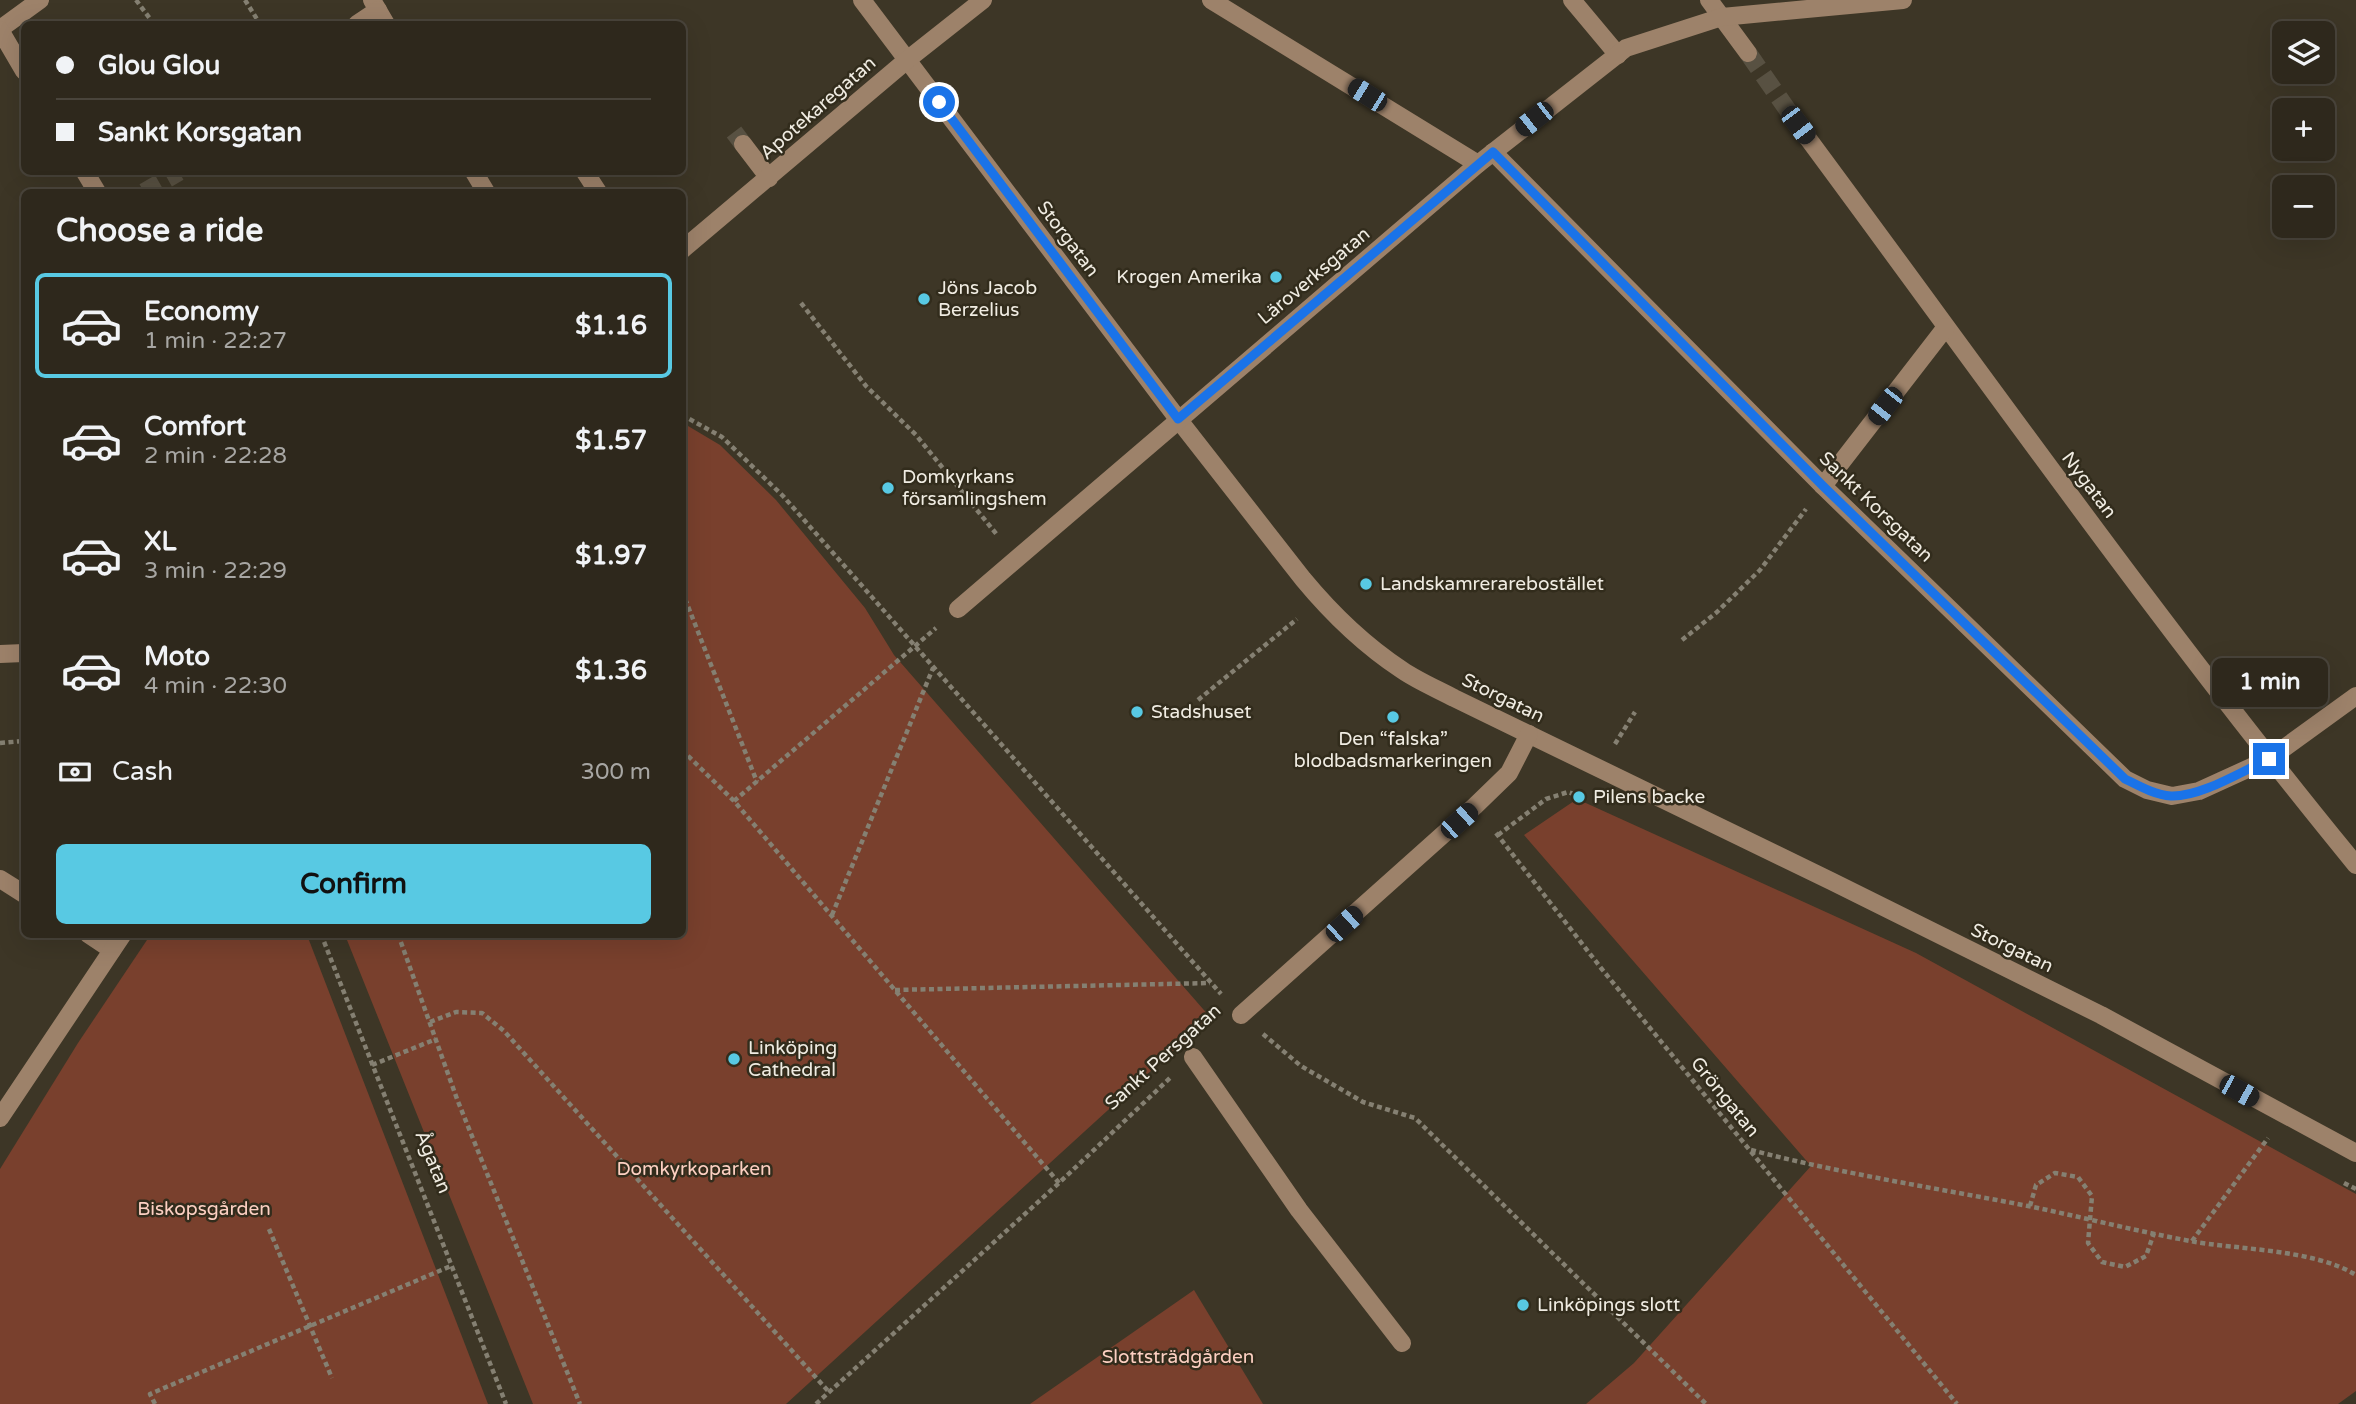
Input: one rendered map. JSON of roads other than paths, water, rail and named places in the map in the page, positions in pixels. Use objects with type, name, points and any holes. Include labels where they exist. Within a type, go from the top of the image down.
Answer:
[{"type":"street","points":[[21,66],[0,29],[40,0]]},
{"type":"street","name":"Storgatan","points":[[862,0],[1178,419],[1320,601],[1365,643],[1404,672],[2101,1015],[2356,1153]]},
{"type":"street","name":"Apotekaregatan","points":[[686,247],[907,60],[983,0]]},
{"type":"street","points":[[1212,0],[1478,164]]},
{"type":"street","points":[[1572,0],[1618,55]]},
{"type":"street","points":[[1709,0],[1748,54]]},
{"type":"street","name":"Läroverksgatan","points":[[958,609],[1478,164],[1626,48],[1722,17],[1903,0]]},
{"type":"street","points":[[362,21],[378,12]]},
{"type":"street","name":"Nygatan","points":[[1798,125],[2021,430],[2269,759],[2356,864]]},
{"type":"street","points":[[744,144],[769,178]]},
{"type":"street","name":"Sankt Korsgatan","points":[[1493,152],[1823,486],[2125,779],[2147,790],[2172,796],[2199,791],[2269,759],[2356,696]]},
{"type":"street","points":[[1823,486],[1946,327]]},
{"type":"street","points":[[0,654],[21,653]]},
{"type":"street","name":"Sankt Persgatan","points":[[1241,1015],[1475,806],[1508,773],[1529,734]]},
{"type":"street","points":[[0,879],[21,892]]},
{"type":"street","points":[[94,938],[112,950]]},
{"type":"street","points":[[0,1118],[120,938]]},
{"type":"street","points":[[1192,1057],[1299,1210],[1402,1343]]},
{"type":"tunnel","points":[[1748,53],[1798,125]]},
{"type":"tunnel","points":[[734,132],[743,144]]},
{"type":"tunnel","points":[[149,189],[174,175]]},
{"type":"place","name":"Krogen Amerika","points":[[1276,277]]},
{"type":"place","name":"Jöns Jacob Berzelius","points":[[924,299]]},
{"type":"place","name":"Domkyrkans församlingshem","points":[[888,488]]},
{"type":"place","name":"Landskamrerarebostället","points":[[1366,584]]},
{"type":"place","name":"Stadshuset","points":[[1137,712]]},
{"type":"place","name":"Den “falska” blodbadsmarkeringen","points":[[1393,717]]},
{"type":"place","name":"Pilens backe","points":[[1579,797]]},
{"type":"place","name":"Linköping Cathedral","points":[[734,1059]]},
{"type":"place","name":"Linköpings slott","points":[[1523,1305]]},
{"type":"park label","name":"Domkyrkoparken","points":[[694,1169]]},
{"type":"park label","name":"Biskopsgården","points":[[204,1209]]},
{"type":"park label","name":"Slottsträdgården","points":[[1178,1357]]}]
